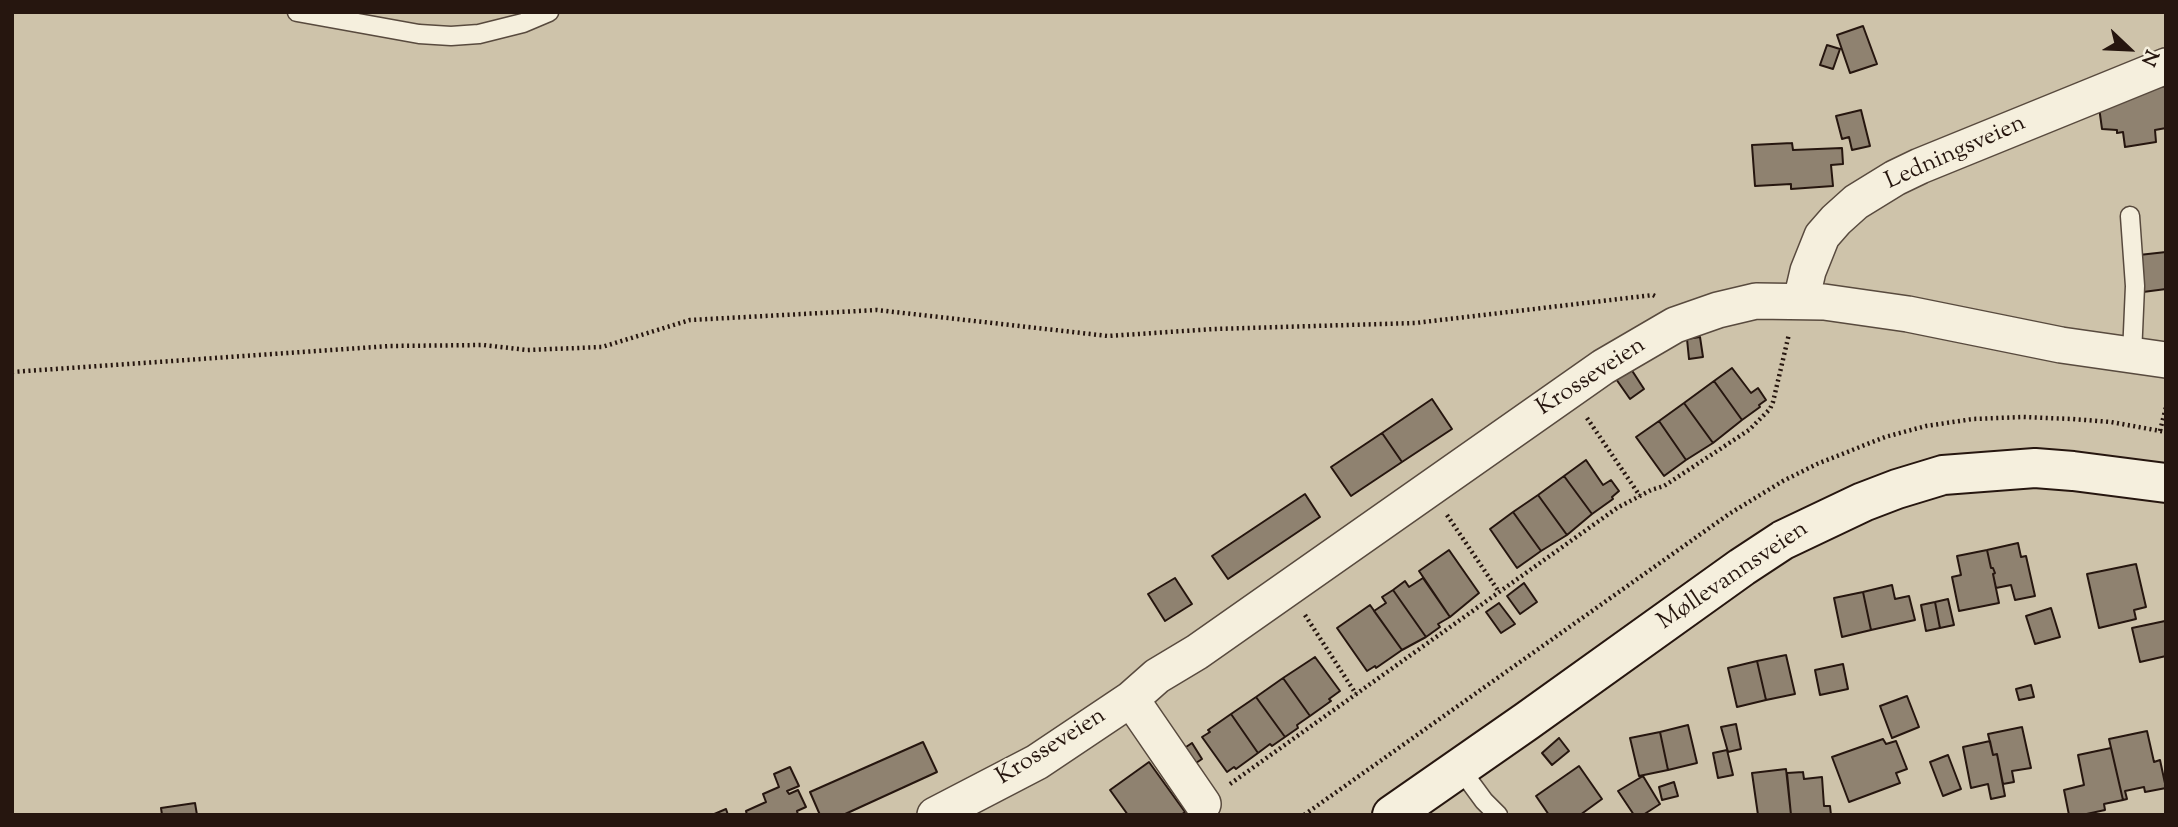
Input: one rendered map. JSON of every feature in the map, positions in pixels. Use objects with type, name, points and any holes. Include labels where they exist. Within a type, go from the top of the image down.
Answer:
[{"type":"main road","name":"Møllevannsveien","points":[[1392,815],[1783,540],[1863,502],[1943,475],[2035,468],[2166,483]]},
{"type":"street","name":"Ledningsveien","points":[[1801,301],[1808,271],[1822,236],[1856,202],[1920,166],[2166,66]]},
{"type":"street","name":"Krosseveien","points":[[935,815],[1037,762],[1603,367],[1675,325],[1756,301],[1824,302],[1908,314],[2061,345],[2166,360]]},
{"type":"street","name":"Krosseveien","points":[[1130,699],[1203,804]]},
{"type":"lane","points":[[298,12],[419,34],[452,36],[479,34],[523,23],[548,12]]},
{"type":"lane","points":[[2130,216],[2135,286],[2132,355]]},
{"type":"lane","points":[[1459,767],[1498,815]]},
{"type":"path","points":[[12,372],[389,346],[483,345],[527,350],[602,347],[690,320],[877,310],[1108,336],[1214,329],[1415,323],[1653,295],[1698,317]]},
{"type":"path","points":[[1203,804],[1616,508],[1664,486],[1749,430],[1770,409],[1773,402],[1791,325],[1801,301]]},
{"type":"path","points":[[1569,391],[1640,496]]},
{"type":"path","points":[[2160,431],[2166,407]]},
{"type":"path","points":[[1429,489],[1499,592]]},
{"type":"path","points":[[1287,588],[1356,694]]},
{"type":"shaded area","points":[[12,12],[2166,12],[2166,815],[12,815]]},
{"type":"building","points":[[1863,26],[1877,64],[1850,73],[1837,35]]},
{"type":"building","points":[[1827,45],[1840,49],[1833,69],[1820,65]]},
{"type":"building","points":[[2166,86],[2166,128],[2155,130],[2156,142],[2125,147],[2123,132],[2102,129],[2099,107],[2130,92]]},
{"type":"building","points":[[1861,110],[1870,146],[1852,150],[1849,137],[1842,139],[1836,116]]},
{"type":"building","points":[[1792,143],[1793,150],[1842,148],[1843,164],[1831,165],[1833,186],[1791,189],[1791,184],[1755,186],[1752,145]]},
{"type":"building","points":[[2166,252],[2166,289],[2143,292],[2139,255]]},
{"type":"building","points":[[1700,337],[1703,357],[1689,359],[1687,339]]},
{"type":"building","points":[[1732,368],[1751,393],[1758,388],[1766,400],[1742,420],[1714,381]]},
{"type":"building","points":[[1631,369],[1644,389],[1630,399],[1616,379]]},
{"type":"building","points":[[1714,381],[1742,420],[1713,443],[1684,403]]},
{"type":"building","points":[[1432,399],[1452,429],[1402,462],[1382,433]]},
{"type":"building","points":[[1684,403],[1713,443],[1686,460],[1659,421]]},
{"type":"building","points":[[1659,421],[1686,460],[1664,476],[1636,437]]},
{"type":"building","points":[[1382,433],[1402,462],[1351,496],[1331,467]]},
{"type":"building","points":[[1586,460],[1603,485],[1611,480],[1619,491],[1613,499],[1592,514],[1564,476]]},
{"type":"building","points":[[1564,476],[1592,514],[1567,535],[1538,495]]},
{"type":"building","points":[[1305,494],[1320,517],[1228,579],[1212,556]]},
{"type":"building","points":[[1538,495],[1567,535],[1541,551],[1513,512]]},
{"type":"building","points":[[1513,512],[1541,551],[1517,568],[1490,529]]},
{"type":"building","points":[[2018,543],[2021,557],[2026,556],[2035,596],[2015,600],[2011,585],[1996,588],[1995,573],[1991,568],[1987,550]]},
{"type":"building","points":[[1449,550],[1479,593],[1450,617],[1419,571]]},
{"type":"building","points":[[1987,550],[1991,568],[1995,573],[1993,574],[1999,603],[1959,611],[1952,577],[1961,575],[1957,556]]},
{"type":"building","points":[[2136,564],[2146,607],[2134,610],[2136,619],[2099,628],[2087,574]]},
{"type":"building","points":[[1175,578],[1192,604],[1165,621],[1148,594]]},
{"type":"building","points":[[1423,578],[1450,617],[1438,624],[1440,627],[1426,637],[1393,590],[1405,581],[1409,587]]},
{"type":"building","points":[[1524,583],[1537,602],[1520,614],[1507,596]]},
{"type":"building","points":[[1892,585],[1895,599],[1909,596],[1915,620],[1871,630],[1863,592]]},
{"type":"building","points":[[1393,590],[1426,637],[1402,650],[1374,611],[1386,603],[1382,597]]},
{"type":"building","points":[[1863,592],[1871,630],[1842,637],[1834,598]]},
{"type":"building","points":[[1948,599],[1954,625],[1940,628],[1935,602]]},
{"type":"building","points":[[1935,602],[1940,628],[1926,631],[1921,605]]},
{"type":"building","points":[[1499,603],[1515,624],[1501,633],[1486,612]]},
{"type":"building","points":[[1370,605],[1402,650],[1367,671],[1337,628]]},
{"type":"building","points":[[2051,608],[2060,637],[2035,644],[2026,616]]},
{"type":"building","points":[[2165,621],[2166,656],[2140,662],[2132,628]]},
{"type":"building","points":[[1786,655],[1795,694],[1766,700],[1757,661]]},
{"type":"building","points":[[1315,657],[1340,691],[1310,716],[1283,678]]},
{"type":"building","points":[[1757,661],[1766,700],[1737,707],[1728,668]]},
{"type":"building","points":[[1843,664],[1848,689],[1820,695],[1815,670]]},
{"type":"building","points":[[1283,678],[1310,716],[1285,737],[1256,697]]},
{"type":"building","points":[[2031,685],[2034,697],[2019,700],[2016,689]]},
{"type":"building","points":[[1907,696],[1919,727],[1892,738],[1880,706]]},
{"type":"building","points":[[1256,697],[1285,737],[1258,753],[1231,714]]},
{"type":"building","points":[[1231,714],[1258,753],[1236,769],[1234,767],[1227,772],[1202,737]]},
{"type":"building","points":[[1736,724],[1741,749],[1728,752],[1721,727]]},
{"type":"building","points":[[1688,725],[1697,763],[1668,770],[1660,732]]},
{"type":"building","points":[[2022,727],[2031,768],[2012,771],[2014,782],[2003,784],[1997,754],[1993,755],[1988,734]]},
{"type":"building","points":[[2147,731],[2154,762],[2160,760],[2166,788],[2145,792],[2144,787],[2125,791],[2127,799],[2123,800],[2109,739]]},
{"type":"building","points":[[1660,732],[1668,770],[1639,776],[1630,738]]},
{"type":"building","points":[[1559,738],[1569,751],[1552,765],[1542,753]]},
{"type":"building","points":[[1883,739],[1886,744],[1896,741],[1907,769],[1896,773],[1900,783],[1849,802],[1832,757]]},
{"type":"building","points":[[1990,741],[1993,755],[1997,754],[2005,796],[1991,799],[1988,784],[1971,788],[1963,747]]},
{"type":"building","points":[[923,742],[937,772],[843,815],[820,815],[810,792]]},
{"type":"building","points":[[1192,743],[1202,759],[1190,767],[1180,751]]},
{"type":"building","points":[[2111,748],[2123,800],[2104,804],[2105,810],[2069,815],[2064,790],[2084,785],[2078,755]]},
{"type":"building","points":[[1727,750],[1733,775],[1718,778],[1713,753]]},
{"type":"building","points":[[1948,755],[1961,789],[1943,796],[1930,762]]},
{"type":"building","points":[[1149,762],[1185,812],[1181,815],[1128,815],[1110,790]]},
{"type":"building","points":[[1579,766],[1602,799],[1580,815],[1549,815],[1536,796]]},
{"type":"building","points":[[790,767],[799,786],[787,791],[789,794],[798,790],[806,807],[797,811],[798,815],[747,815],[746,811],[766,802],[763,794],[779,787],[774,774]]},
{"type":"building","points":[[1786,769],[1791,815],[1758,815],[1752,773]]},
{"type":"building","points":[[1803,772],[1804,779],[1822,777],[1824,806],[1830,806],[1831,815],[1791,815],[1787,773]]},
{"type":"building","points":[[1643,776],[1660,804],[1643,815],[1634,815],[1618,791]]},
{"type":"building","points":[[1674,782],[1678,796],[1662,800],[1659,787]]},
{"type":"building","points":[[195,803],[197,815],[162,815],[161,808]]},
{"type":"building","points":[[726,809],[728,815],[712,815]]}]
